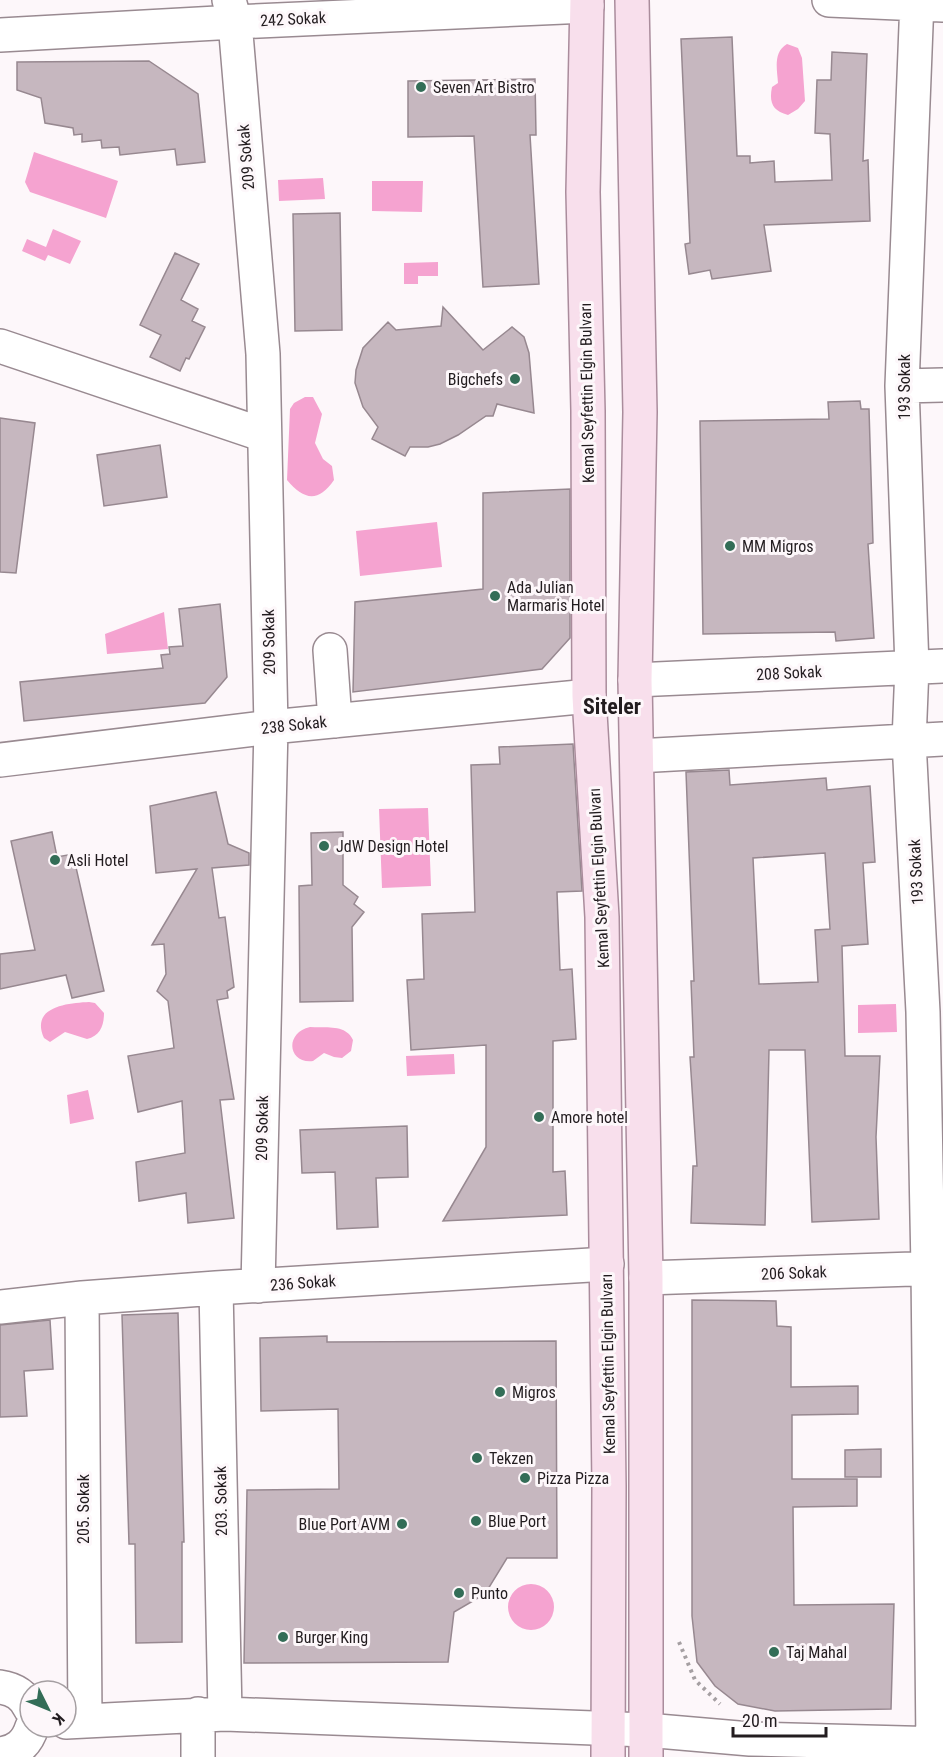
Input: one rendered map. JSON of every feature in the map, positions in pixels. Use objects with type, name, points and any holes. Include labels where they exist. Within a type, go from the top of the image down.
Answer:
[{"type":"main road","points":[[632,0],[640,412],[635,680],[646,1278],[646,1744]]},
{"type":"main road","name":"Kemal Seyfettin Elgin Bulvarı","points":[[587,3],[583,192],[588,411],[589,696],[602,917],[607,1264],[609,1743]]},
{"type":"street","points":[[829,0],[926,3]]},
{"type":"street","name":"242 Sokak","points":[[0,35],[232,11],[587,3]]},
{"type":"street","name":"193 Sokak","points":[[926,3],[902,386],[928,667],[909,741],[933,1011],[938,1745]]},
{"type":"street","name":"209 Sokak","points":[[232,11],[263,354],[271,727],[258,1286]]},
{"type":"street","points":[[0,346],[264,435]]},
{"type":"street","points":[[902,386],[943,385]]},
{"type":"street","points":[[330,650],[335,721]]},
{"type":"street","name":"208 Sokak","points":[[635,680],[928,667]]},
{"type":"street","name":"238 Sokak","points":[[0,760],[271,727],[589,696]]},
{"type":"street","points":[[637,756],[943,739]]},
{"type":"street","name":"236 Sokak","points":[[0,1307],[216,1288],[607,1264]]},
{"type":"street","name":"206 Sokak","points":[[646,1278],[936,1268]]},
{"type":"street","name":"203. Sokak","points":[[198,1757],[212,1714],[216,1288]]},
{"type":"street","name":"205. Sokak","points":[[76,1679],[82,1298]]},
{"type":"street","points":[[0,1687],[12,1689],[18,1693]]},
{"type":"street","points":[[78,1721],[212,1714],[609,1743],[646,1744],[750,1739],[938,1745]]},
{"type":"street","points":[[0,1754],[15,1750],[26,1739]]},
{"type":"shaded area","points":[[787,44],[798,48],[802,58],[805,101],[788,115],[775,108],[771,97],[772,87],[778,83],[778,56]]},
{"type":"shaded area","points":[[34,152],[118,181],[106,218],[30,192],[25,182]]},
{"type":"shaded area","points":[[323,178],[325,199],[279,201],[278,180]]},
{"type":"shaded area","points":[[372,181],[423,181],[422,212],[372,211]]},
{"type":"shaded area","points":[[53,229],[81,241],[70,264],[48,255],[45,261],[22,251],[27,239],[46,247]]},
{"type":"shaded area","points":[[438,262],[438,276],[418,276],[418,284],[404,284],[404,263]]},
{"type":"shaded area","points":[[305,397],[313,397],[322,414],[315,443],[323,459],[332,466],[334,480],[322,493],[311,496],[299,492],[287,480],[290,409],[294,403]]},
{"type":"shaded area","points":[[437,522],[442,567],[360,576],[356,531]]},
{"type":"shaded area","points":[[164,612],[168,649],[107,654],[105,634]]},
{"type":"shaded area","points":[[428,808],[431,886],[382,888],[379,809]]},
{"type":"shaded area","points":[[95,1003],[104,1013],[102,1026],[95,1036],[87,1039],[65,1032],[50,1042],[44,1038],[41,1028],[42,1019],[46,1013],[61,1006]]},
{"type":"shaded area","points":[[896,1004],[897,1032],[858,1033],[858,1005]]},
{"type":"shaded area","points":[[310,1027],[346,1031],[353,1040],[351,1051],[342,1058],[324,1053],[313,1061],[298,1058],[292,1047],[293,1041],[302,1030]]},
{"type":"shaded area","points":[[454,1054],[455,1074],[407,1076],[406,1056]]},
{"type":"shaded area","points":[[88,1090],[94,1119],[70,1124],[67,1095]]},
{"type":"shaded area","points":[[531,1584],[547,1591],[554,1607],[547,1623],[531,1630],[515,1623],[508,1607],[515,1591]]},
{"type":"building","points":[[732,37],[737,156],[750,156],[750,163],[774,161],[775,182],[832,180],[830,134],[815,133],[817,80],[831,80],[832,52],[867,54],[863,161],[868,160],[870,221],[764,225],[771,271],[712,279],[710,270],[689,274],[685,244],[690,243],[681,39]]},
{"type":"building","points":[[149,61],[198,94],[205,162],[177,165],[175,149],[120,155],[119,147],[102,148],[101,140],[82,142],[82,134],[74,135],[73,128],[45,123],[41,98],[17,90],[17,62]]},
{"type":"building","points":[[535,79],[536,135],[530,135],[539,284],[483,287],[474,136],[408,137],[408,81]]},
{"type":"building","points":[[340,213],[342,330],[295,331],[293,214]]},
{"type":"building","points":[[175,253],[199,264],[181,300],[198,309],[192,321],[205,327],[189,359],[186,358],[180,371],[150,357],[161,335],[140,325]]},
{"type":"building","points":[[443,307],[483,350],[512,327],[524,337],[529,353],[534,413],[497,404],[493,416],[486,416],[440,444],[410,447],[405,456],[372,439],[378,427],[363,407],[355,383],[356,370],[363,348],[388,322],[396,330],[441,326]]},
{"type":"building","points":[[860,401],[861,409],[869,409],[873,543],[868,544],[874,638],[836,641],[835,632],[703,634],[700,421],[829,419],[828,402]]},
{"type":"building","points":[[0,418],[35,423],[16,573],[0,572]]},
{"type":"building","points":[[160,445],[167,497],[104,506],[97,455]]},
{"type":"building","name":"Ada Julian Marmaris Hotel","points":[[570,489],[570,638],[542,669],[353,692],[355,602],[483,589],[483,493]]},
{"type":"building","points":[[220,604],[227,677],[205,703],[24,721],[20,682],[163,668],[161,655],[170,654],[169,647],[183,646],[179,609]]},
{"type":"building","points":[[573,744],[582,891],[557,892],[560,970],[572,969],[576,1039],[553,1041],[553,1172],[565,1171],[567,1215],[443,1221],[486,1147],[486,1045],[411,1050],[407,980],[424,979],[422,914],[475,912],[471,765],[500,764],[499,747]]},
{"type":"building","points":[[729,770],[730,785],[826,778],[827,790],[870,786],[875,862],[863,863],[868,944],[842,946],[845,1056],[880,1056],[876,1137],[879,1219],[812,1222],[805,1050],[769,1050],[765,1225],[691,1223],[693,1166],[697,1166],[690,1057],[694,1057],[691,981],[694,981],[686,772]],"holes":[[[825,853],[830,929],[815,930],[818,982],[759,984],[753,858]]]},
{"type":"building","points":[[216,792],[228,844],[249,853],[249,865],[212,868],[219,918],[225,917],[234,987],[227,991],[228,998],[217,1000],[234,1099],[220,1100],[234,1218],[188,1223],[186,1193],[139,1201],[136,1162],[185,1153],[182,1101],[138,1112],[128,1056],[174,1048],[168,1001],[157,991],[166,974],[164,944],[152,945],[197,869],[156,873],[150,806]]},
{"type":"building","points":[[52,832],[57,857],[73,854],[104,991],[72,998],[66,975],[0,989],[0,954],[35,950],[11,841]]},
{"type":"building","points":[[343,832],[343,885],[358,897],[354,904],[364,912],[352,927],[353,1001],[300,1002],[299,886],[312,885],[311,833]]},
{"type":"building","points":[[407,1126],[408,1177],[376,1178],[378,1227],[337,1229],[335,1172],[302,1173],[300,1130]]},
{"type":"building","points":[[692,1300],[776,1301],[777,1326],[791,1327],[791,1387],[858,1386],[858,1414],[792,1415],[792,1479],[857,1479],[857,1506],[793,1507],[794,1605],[894,1604],[891,1709],[775,1711],[738,1704],[715,1686],[697,1662],[692,1616]]},
{"type":"building","points":[[178,1313],[184,1542],[182,1542],[182,1642],[136,1643],[135,1544],[129,1544],[122,1315]]},
{"type":"building","points":[[50,1320],[53,1369],[24,1371],[27,1416],[0,1417],[0,1325]]},
{"type":"building","name":"Blue Port AVM","points":[[327,1336],[327,1342],[556,1341],[557,1558],[507,1558],[485,1594],[454,1612],[448,1662],[244,1663],[247,1490],[339,1489],[338,1409],[261,1411],[260,1338]]},
{"type":"building","points":[[881,1449],[881,1477],[845,1477],[845,1450]]},
{"type":"place","name":"Seven Art Bistro","points":[[421,87]]},
{"type":"place","name":"Bigchefs","points":[[515,379]]},
{"type":"place","name":"MM Migros","points":[[730,546]]},
{"type":"place","name":"Ada Julian Marmaris Hotel","points":[[495,596]]},
{"type":"place","name":"JdW Design Hotel","points":[[324,846]]},
{"type":"place","name":"Asli Hotel","points":[[55,860]]},
{"type":"place","name":"Amore hotel","points":[[539,1117]]},
{"type":"place","name":"Migros","points":[[500,1392]]},
{"type":"place","name":"Tekzen","points":[[477,1458]]},
{"type":"place","name":"Pizza Pizza","points":[[525,1478]]},
{"type":"place","name":"Blue Port","points":[[476,1521]]},
{"type":"place","name":"Blue Port AVM","points":[[402,1524]]},
{"type":"place","name":"Punto","points":[[459,1593]]},
{"type":"place","name":"Burger King","points":[[283,1637]]},
{"type":"place","name":"Taj Mahal","points":[[774,1652]]},
{"type":"district","name":"Siteler","points":[[612,706]]}]
